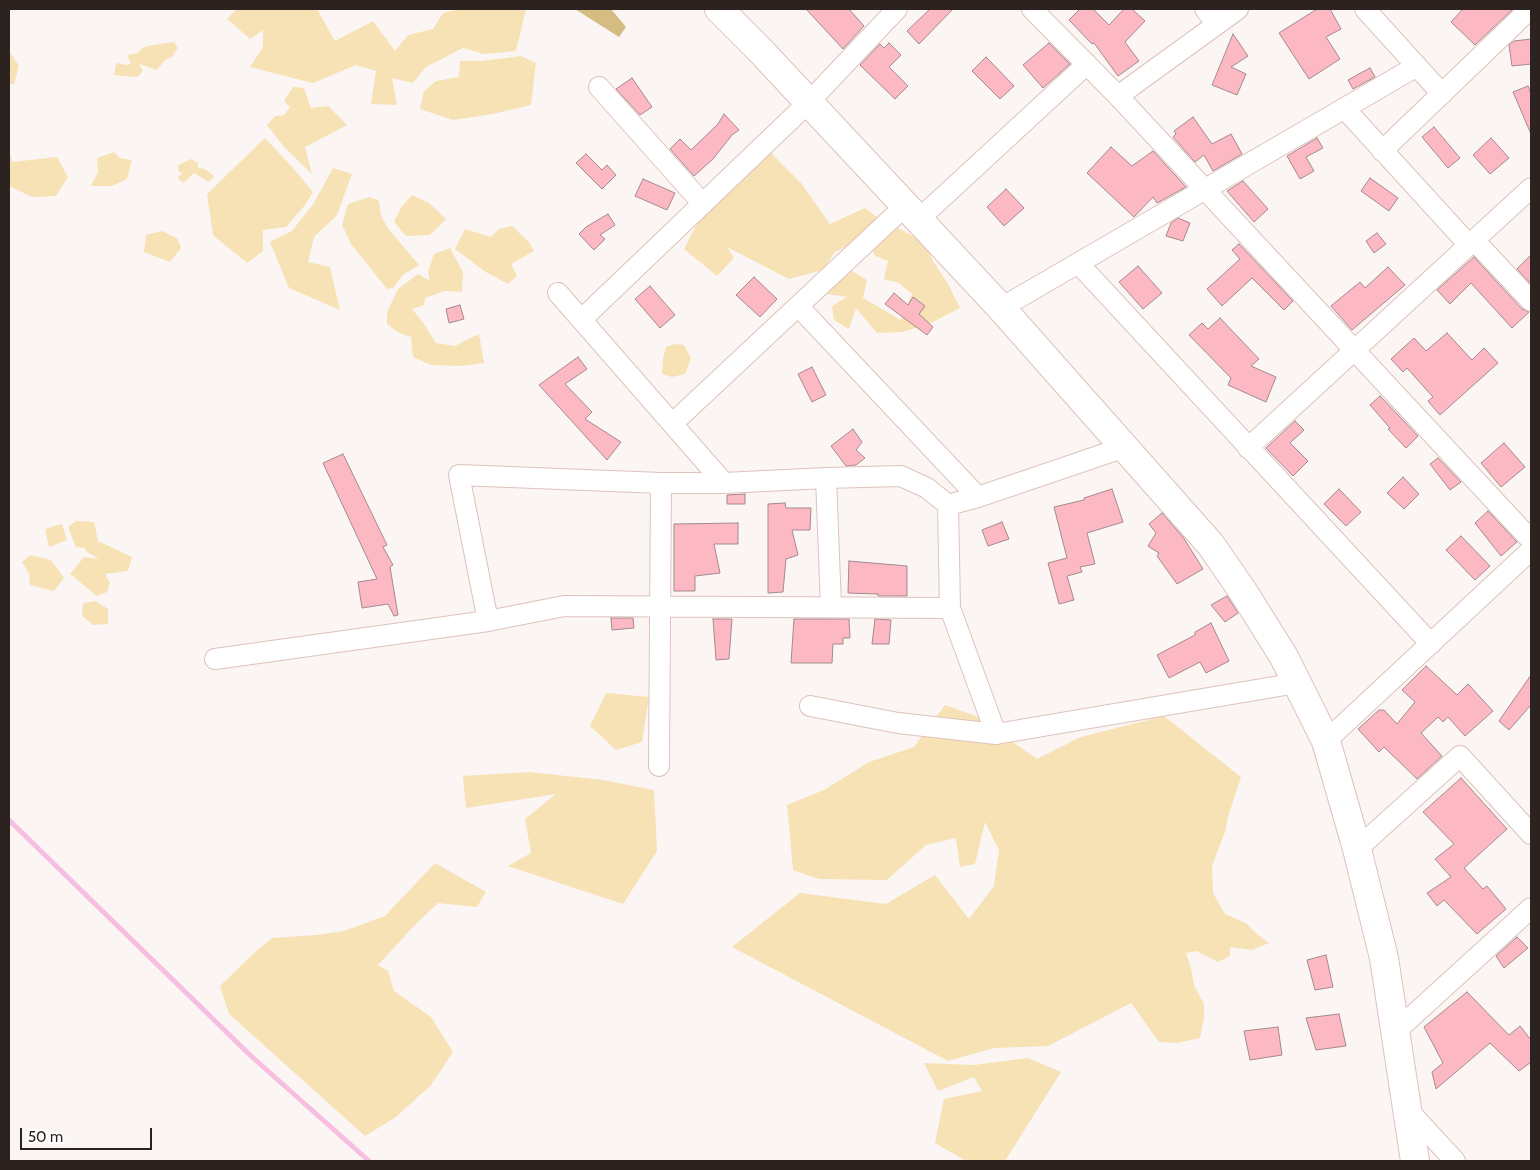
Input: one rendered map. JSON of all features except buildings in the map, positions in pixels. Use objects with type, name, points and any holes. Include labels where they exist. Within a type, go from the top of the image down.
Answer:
[{"type":"street","points":[[719,9],[809,102],[1001,308],[1211,545],[1284,657],[1326,741],[1357,850],[1384,958],[1415,1161]]},
{"type":"street","points":[[582,319],[809,102],[896,9]]},
{"type":"street","points":[[1032,9],[1088,64],[1531,540]]},
{"type":"street","points":[[1118,96],[1211,16],[1238,9]]},
{"type":"street","points":[[1366,9],[1442,94]]},
{"type":"street","points":[[1382,151],[1530,9]]},
{"type":"street","points":[[673,423],[798,306],[912,213],[1088,64]]},
{"type":"street","points":[[1001,308],[1417,66]]},
{"type":"street","points":[[599,87],[703,204]]},
{"type":"street","points":[[1345,109],[1382,151],[1531,301]]},
{"type":"street","points":[[1248,448],[1531,188]]},
{"type":"street","points":[[1078,263],[1430,644]]},
{"type":"street","points":[[558,294],[582,319],[724,483]]},
{"type":"street","points":[[798,306],[978,497]]},
{"type":"street","points":[[948,505],[978,497],[1125,447]]},
{"type":"street","points":[[488,621],[459,475],[661,483],[724,483],[901,476],[926,488],[948,505]]},
{"type":"street","points":[[826,478],[831,607]]},
{"type":"street","points":[[659,766],[661,483]]},
{"type":"street","points":[[948,505],[950,608],[996,734]]},
{"type":"street","points":[[1326,741],[1531,550]]},
{"type":"street","points":[[214,659],[488,621],[564,606],[950,608]]},
{"type":"street","points":[[810,706],[898,723],[996,734],[1297,683]]},
{"type":"street","points":[[1357,850],[1460,756],[1531,834]]},
{"type":"street","points":[[1396,1032],[1531,908]]},
{"type":"street","points":[[1406,1108],[1454,1161]]},
{"type":"shaded area","points":[[237,9],[317,9],[335,41],[373,21],[395,51],[408,35],[433,29],[443,13],[459,9],[526,9],[516,51],[484,54],[463,48],[426,67],[413,83],[392,78],[397,105],[371,104],[376,71],[356,65],[313,83],[250,67],[263,47],[263,30],[250,39],[227,19]]},
{"type":"shaded area","points":[[575,9],[611,9],[626,27],[619,37]]},
{"type":"shaded area","points":[[174,42],[178,48],[172,57],[165,60],[157,70],[139,64],[143,71],[137,77],[114,75],[116,63],[127,65],[131,63],[127,55],[138,53],[142,48]]},
{"type":"shaded area","points":[[9,51],[19,66],[14,84],[9,84]]},
{"type":"shaded area","points":[[521,56],[536,63],[531,105],[493,114],[453,120],[420,109],[424,91],[436,81],[459,77],[460,61],[482,61]]},
{"type":"shaded area","points":[[293,87],[304,88],[311,108],[328,106],[347,125],[305,147],[312,174],[285,148],[267,125],[275,116],[284,115],[290,107],[284,101]]},
{"type":"shaded area","points":[[265,138],[313,192],[305,205],[286,227],[263,230],[263,251],[247,263],[213,235],[207,194]]},
{"type":"shaded area","points":[[9,149],[12,162],[57,157],[68,177],[56,196],[32,197],[9,186]]},
{"type":"shaded area","points":[[768,150],[801,183],[830,224],[865,208],[886,224],[835,252],[823,270],[789,279],[727,247],[734,258],[717,276],[684,249],[706,206]]},
{"type":"shaded area","points":[[114,152],[120,158],[132,160],[127,179],[112,186],[91,186],[98,172],[97,158]]},
{"type":"shaded area","points":[[191,159],[198,163],[198,168],[205,169],[214,176],[209,182],[194,173],[183,183],[179,179],[178,176],[183,174],[178,171],[178,165]]},
{"type":"shaded area","points":[[333,168],[352,174],[337,215],[314,237],[308,262],[330,267],[340,310],[289,288],[270,242],[292,231],[314,203]]},
{"type":"shaded area","points":[[412,195],[429,203],[446,219],[430,235],[406,236],[394,222],[400,209]]},
{"type":"shaded area","points":[[370,197],[379,201],[381,216],[390,231],[419,265],[403,275],[393,288],[387,289],[351,244],[342,225],[348,204]]},
{"type":"shaded area","points":[[512,226],[529,242],[534,251],[511,264],[517,276],[508,284],[484,271],[455,249],[465,229],[491,237],[499,229]]},
{"type":"shaded area","points":[[894,226],[924,242],[960,308],[929,324],[902,332],[877,333],[856,308],[849,329],[834,320],[832,306],[847,297],[814,292],[844,266],[867,280],[863,298],[901,320],[912,294],[899,283],[884,279],[888,261],[875,256],[870,246]]},
{"type":"shaded area","points":[[162,231],[177,238],[181,248],[170,262],[144,252],[146,235]]},
{"type":"shaded area","points":[[450,248],[463,272],[462,292],[445,291],[425,298],[424,305],[412,309],[436,343],[455,346],[479,334],[484,363],[462,366],[431,365],[413,357],[411,337],[399,333],[387,324],[387,312],[398,289],[418,274],[430,281],[428,272],[434,254]]},
{"type":"shaded area","points":[[675,344],[684,345],[691,358],[685,374],[672,377],[662,374],[663,359],[666,347]]},
{"type":"shaded area","points":[[76,521],[94,522],[98,541],[132,557],[128,571],[105,574],[110,583],[107,592],[97,596],[70,574],[84,557],[99,559],[87,552],[85,548],[76,547],[68,527]]},
{"type":"shaded area","points":[[62,524],[67,540],[49,547],[45,529]]},
{"type":"shaded area","points":[[30,555],[51,560],[64,578],[54,591],[30,585],[29,574],[22,562]]},
{"type":"shaded area","points":[[96,601],[108,609],[108,624],[93,625],[82,616],[83,603]]},
{"type":"shaded area","points":[[606,693],[649,697],[642,742],[616,750],[590,726]]},
{"type":"shaded area","points":[[945,705],[976,716],[1037,759],[1081,737],[1164,716],[1241,777],[1225,832],[1212,866],[1213,893],[1225,914],[1246,923],[1269,943],[1252,950],[1230,947],[1230,956],[1218,962],[1196,951],[1186,953],[1194,985],[1204,1004],[1204,1018],[1200,1038],[1177,1043],[1159,1042],[1131,1003],[1048,1046],[994,1048],[948,1061],[732,947],[800,893],[886,904],[935,875],[969,919],[994,886],[999,850],[985,822],[975,864],[960,867],[956,838],[926,845],[887,880],[819,879],[793,870],[787,805],[824,790],[869,762],[914,747]]},
{"type":"shaded area","points":[[529,772],[603,780],[654,790],[657,851],[623,904],[508,866],[531,853],[525,819],[556,794],[466,808],[463,776]]},
{"type":"shaded area","points":[[435,863],[486,892],[477,907],[438,903],[378,965],[388,971],[394,991],[431,1017],[453,1052],[431,1085],[396,1117],[365,1136],[229,1014],[220,986],[272,938],[344,931],[385,916]]},
{"type":"shaded area","points":[[1028,1058],[1061,1072],[1005,1161],[966,1161],[935,1143],[944,1099],[982,1091],[974,1077],[938,1091],[924,1063],[974,1065]]},
{"type":"waterway","points":[[9,820],[251,1056],[369,1161]]}]
